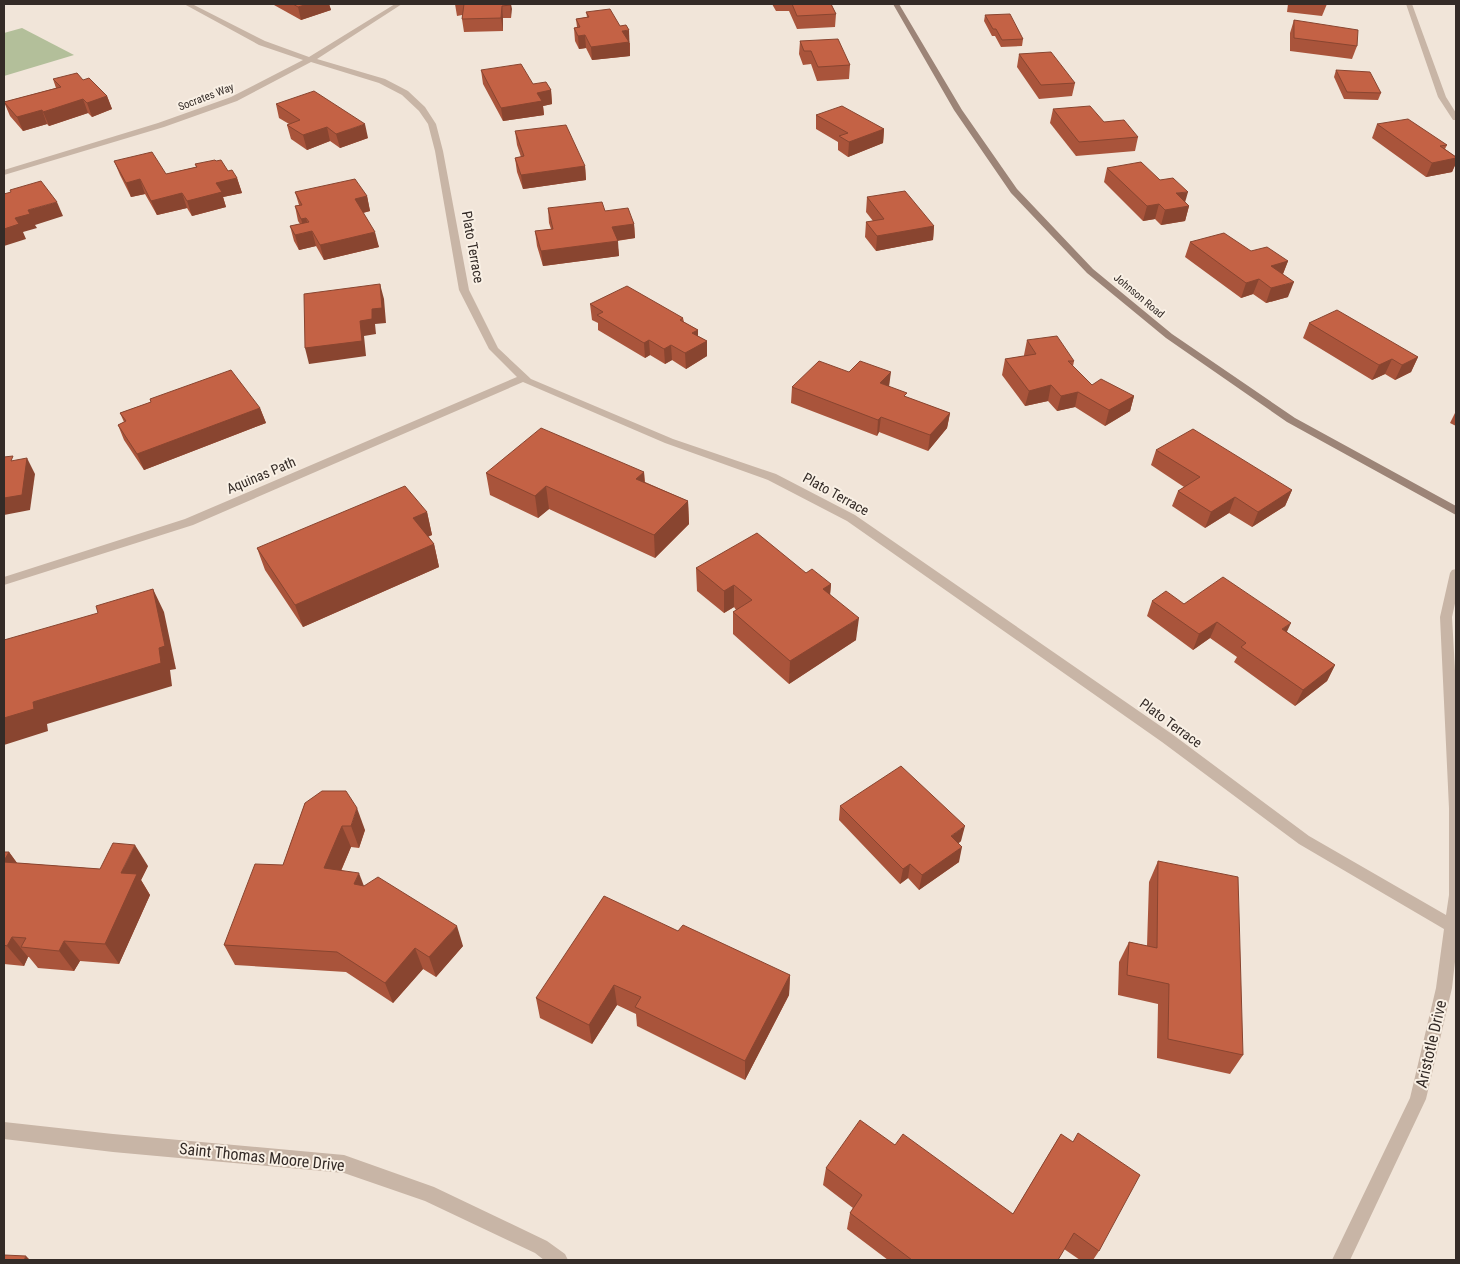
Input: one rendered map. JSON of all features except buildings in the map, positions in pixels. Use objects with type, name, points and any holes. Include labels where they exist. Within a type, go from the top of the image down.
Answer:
[{"type":"street","name":"Plato Terrace","points":[[187,4],[262,43],[309,60],[338,66],[382,81],[405,93],[422,109],[432,124],[439,151],[464,290],[494,349],[524,378],[669,441],[772,477],[851,518],[1167,738],[1304,840],[1452,926]]},
{"type":"street","name":"Socrates Way","points":[[4,173],[152,128],[234,99],[309,60],[399,4]]},
{"type":"street","name":"Johnson Road","points":[[896,4],[958,110],[1014,191],[1090,271],[1169,336],[1291,420],[1456,511]]},
{"type":"street","points":[[1409,4],[1442,97],[1456,118]]},
{"type":"street","name":"Aquinas Path","points":[[4,580],[189,522],[524,378]]},
{"type":"street","name":"Aristotle Drive","points":[[1341,1260],[1418,1099],[1444,988],[1456,895],[1456,808],[1446,617],[1456,573]]},
{"type":"street","name":"Saint Thomas Moore Drive","points":[[4,1130],[113,1143],[344,1164],[428,1193],[541,1247],[560,1260]]},
{"type":"green space","points":[[22,28],[74,55],[4,76],[4,33]]}]
